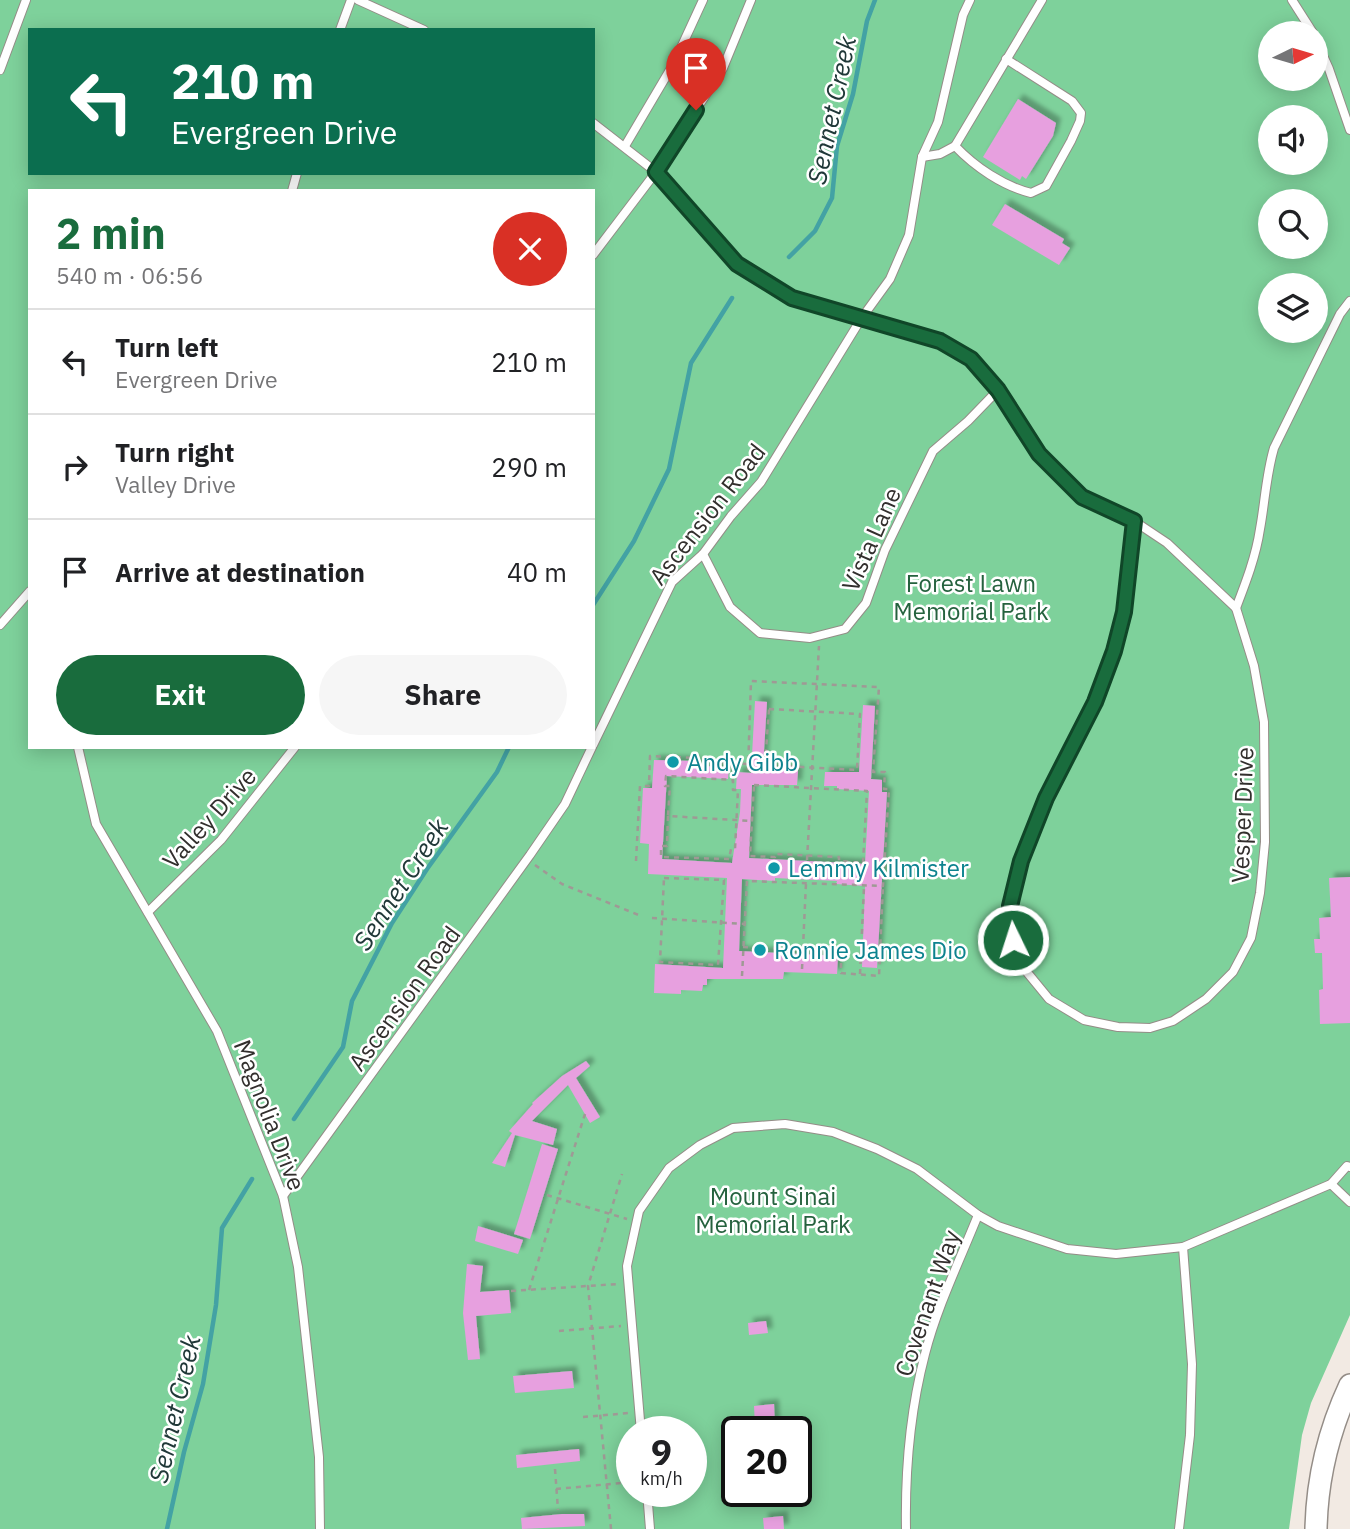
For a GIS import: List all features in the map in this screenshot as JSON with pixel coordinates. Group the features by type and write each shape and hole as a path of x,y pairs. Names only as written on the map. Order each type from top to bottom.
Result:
{"street":[{"path":"1316,1529 1317,1499 1334,1419 1350,1385"}],"lane":[{"path":"0,70 26,0"},
{"path":"341,28 351,0"},
{"path":"358,0 420,28"},
{"path":"625,146 674,62 703,0"},
{"path":"595,251 656,172 723,68 751,0"},
{"name":"Ascension Road","path":"595,742 672,582 703,554 761,482 861,319 890,279 909,235 922,157 938,122 970,0"},
{"path":"922,157 940,154 955,146 1042,0"},
{"path":"1292,0 1305,21"},
{"path":"955,146 970,162 1020,190 1031,193 1046,186 1071,141 1081,113 1072,101 1006,59"},
{"path":"1328,67 1350,130"},
{"path":"595,124 656,172 737,264 792,298 940,341 971,359 998,390 1039,454 1082,497 1134,521 1167,543 1236,608 1249,574 1260,531 1268,468 1274,448 1340,314 1350,301"},
{"name":"Vista Lane","path":"703,554 730,607 760,633 810,638 845,629 866,603 885,550 933,451 998,390"},
{"name":"Vesper Drive","path":"1134,521 1124,612 1114,651 1095,702 1046,798 1021,861 1010,906 1013,940 1026,971 1049,999 1084,1020 1118,1027 1150,1028 1173,1021 1206,999 1233,972 1251,938 1265,842 1264,722 1254,666 1236,608"},
{"path":"0,625 28,593"},
{"name":"Magnolia Drive","path":"78,749 96,824 217,1031 283,1196 298,1267 319,1457 320,1529"},
{"name":"Valley Drive","path":"148,912 221,840 293,749"},
{"name":"Ascension Road","path":"283,1196 565,804 592,749"},
{"path":"640,1416 627,1266 639,1211 670,1168 700,1146 733,1128 785,1124 833,1132 877,1149 917,1170 978,1215 998,1226 1067,1249 1116,1254 1183,1247 1331,1184 1347,1166 1350,1167"},
{"path":"1331,1184 1350,1202"},
{"name":"Covenant Way","path":"906,1529 912,1419 925,1353 978,1215"},
{"path":"1179,1529 1190,1435 1192,1364 1183,1247"},
{"path":"648,1507 650,1529"}],"path":[{"path":"807,858 820,636"},
{"path":"743,947 841,951 841,973 879,976 889,789 884,789 885,772 873,772 879,687 751,681 748,770"},
{"path":"769,709 860,715 857,770 812,768 765,765 769,709"},
{"path":"636,861 640,786 649,786 650,756 748,764"},
{"path":"666,776 733,780 733,790 738,790 735,849 730,849 729,859 661,857 662,846 667,846 668,816 670,786 665,786 666,776"},
{"path":"754,785 867,791 863,863 839,861 839,857 807,858 775,854 775,857 750,856 752,821 754,785"},
{"path":"668,816 752,821"},
{"path":"526,860 562,884 641,916"},
{"path":"664,878 724,880 718,965 660,962 663,919 664,878"},
{"path":"742,976 747,881 883,886"},
{"path":"802,969 806,883"},
{"path":"860,974 864,887"},
{"path":"652,918 744,924"},
{"path":"530,1290 585,1114"},
{"path":"611,1529 589,1286 622,1174"},
{"path":"547,1195 637,1222"},
{"path":"511,1291 628,1283"},
{"path":"559,1331 632,1325"},
{"path":"583,1417 640,1412"},
{"path":"555,1469 558,1510"},
{"path":"556,1489 616,1484"}],"green space":[{"name":"Forest Lawn Memorial Park","path":"0,0 1350,0 1350,1315 1311,1403 1302,1435 1289,1529 0,1529"}],"building":[{"path":"1018,99 1056,123 1053,136 1026,179 1022,176 1020,180 983,157"},
{"path":"1005,204 1064,239 1062,243 1070,248 1059,265 992,225"},
{"path":"755,701 767,702 763,767 798,771 797,785 752,785 749,858 865,864 869,791 824,786 825,772 859,772 863,705 875,706 871,779 882,780 882,792 887,792 877,968 862,967 865,886 836,884 837,881 742,879 739,951 838,956 837,974 784,972 783,979 707,979 707,985 703,985 702,991 681,990 681,994 654,993 655,964 723,968 727,878 648,874 649,844 640,843 643,788 652,788 654,760 696,761 696,766 729,767 728,779 667,776 662,859 732,863 740,812 741,789 736,789 737,772 751,773"},
{"path":"1350,877 1350,1023 1320,1024 1322,953 1315,953 1314,939 1320,939 1319,918 1331,917 1329,878"},
{"path":"586,1061 590,1066 576,1078 600,1117 590,1123 568,1085 532,1121 557,1129 553,1145 515,1135 505,1167 492,1163 512,1133 509,1131 532,1103 562,1076"},
{"path":"542,1144 558,1149 530,1239 514,1234"},
{"path":"478,1226 523,1240 518,1254 475,1241"},
{"path":"467,1264 483,1266 480,1292 509,1290 511,1313 476,1316 480,1359 468,1360 463,1313"},
{"path":"766,1321 768,1333 749,1335 748,1323"},
{"path":"572,1371 574,1388 515,1393 513,1376"},
{"path":"774,1404 775,1416 754,1416 754,1406"},
{"path":"579,1449 580,1461 517,1468 516,1455"},
{"path":"584,1514 585,1526 522,1529 521,1518"},
{"path":"783,1516 784,1529 764,1529 763,1518"}],"waterway":[{"name":"Sennet Creek","path":"789,257 815,231 832,198 837,146 853,94 867,21 875,0"},
{"name":"Sennet Creek","path":"595,602 634,541 669,469 691,363 732,298"},
{"name":"Sennet Creek","path":"294,1119 343,1047 352,1001 392,923 497,772 508,749"},
{"name":"Sennet Creek","path":"167,1529 203,1384 216,1305 222,1228 252,1179"}],"place":[{"name":"Andy Gibb","path":"673,762"},
{"name":"Lemmy Kilmister","path":"774,868"},
{"name":"Ronnie James Dio","path":"760,950"}],"route":[{"path":"696,110 656,172 737,264 792,298 940,341 971,359 998,390 1039,454 1082,497 1134,521 1124,612 1114,651 1095,702 1046,798 1021,861 1010,906 1013,940"}],"park label":[{"name":"Mount Sinai Memorial Park","path":"773,1210"}]}
